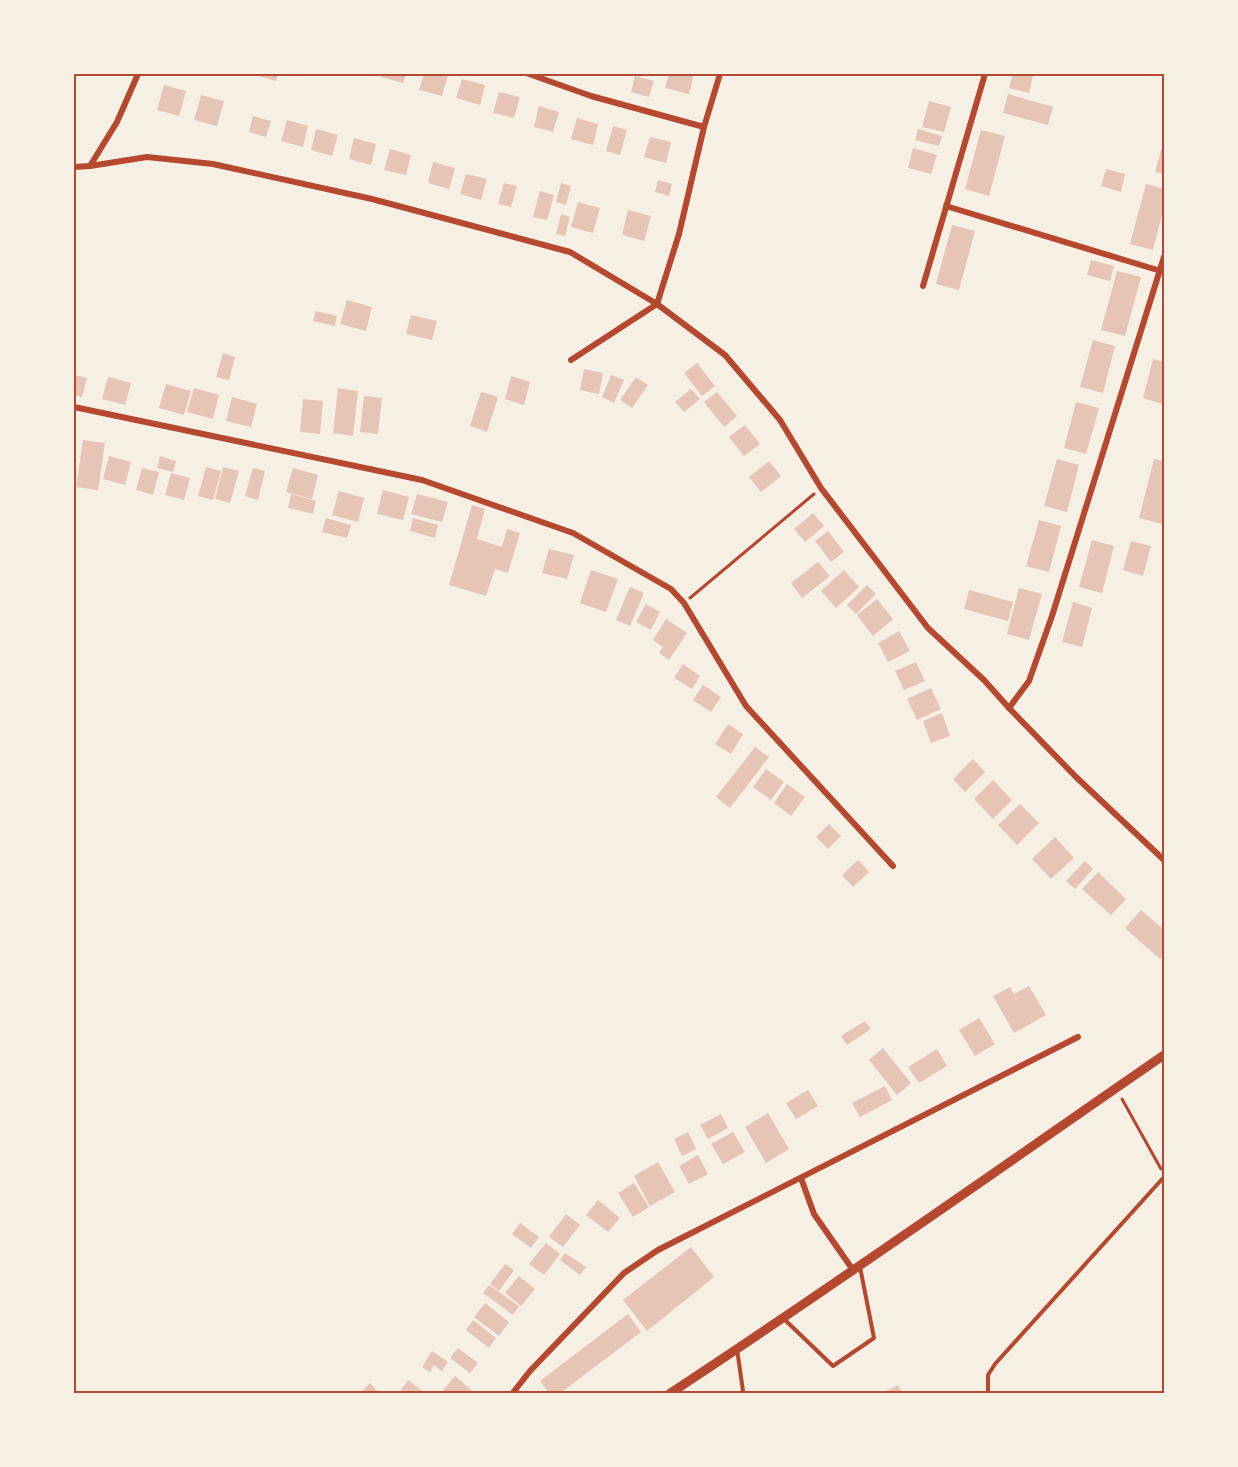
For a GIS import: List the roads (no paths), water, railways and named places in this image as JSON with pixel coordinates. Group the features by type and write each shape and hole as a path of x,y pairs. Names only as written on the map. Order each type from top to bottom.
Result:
{"street":[{"path":"90,166 117,122 138,74"},
{"path":"529,74 591,96 704,127"},
{"path":"571,360 657,304 679,234 704,127 720,74"},
{"path":"923,286 985,74"},
{"path":"74,167 147,157 213,164 372,199 570,252 657,304 725,355 780,420 821,488 928,628 984,680 1076,777 1164,860"},
{"path":"946,206 1162,272"},
{"path":"1009,708 1029,681 1052,616 1162,272 1164,257"},
{"path":"74,407 422,480 573,533 672,589 684,603 746,706 893,866"},
{"path":"512,1394 530,1371 624,1273 658,1250 1078,1037"},
{"path":"669,1394 1164,1055"},
{"path":"801,1178 814,1214 856,1267"}],"lane":[{"path":"988,1394 988,1376 995,1364 1164,1177"},
{"path":"783,1318 833,1366 842,1361 874,1338 856,1267"},
{"path":"737,1349 742,1393"}]}
